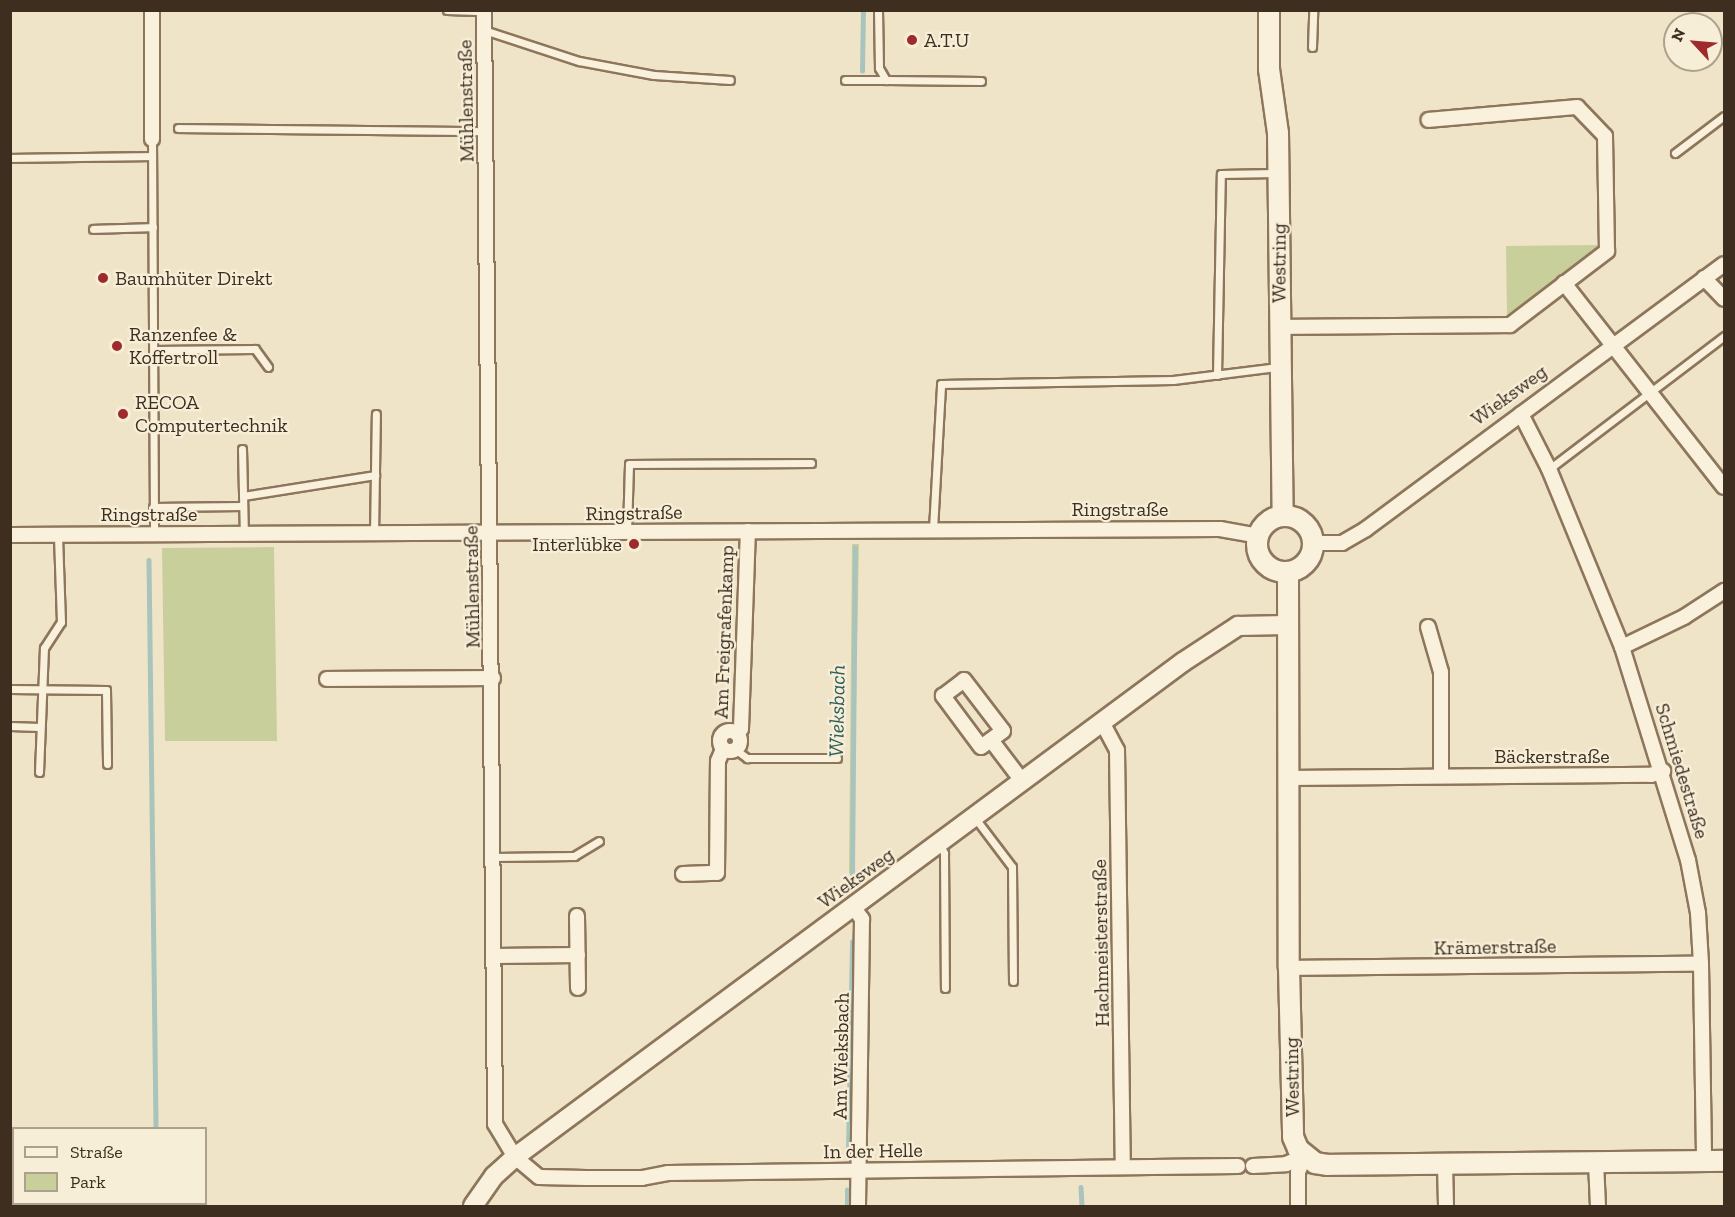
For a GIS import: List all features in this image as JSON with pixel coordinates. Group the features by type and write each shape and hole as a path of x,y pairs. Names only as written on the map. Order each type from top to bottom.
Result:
{"main road":[{"name":"Westring","path":"1269,10 1278,173 1282,516"},
{"path":"1282,516 1304,524 1313,543 1306,563 1288,573 1267,566 1257,547 1258,536 1263,526 1282,516"},
{"name":"Westring","path":"1288,573 1287,778 1293,1137 1305,1156"},
{"path":"1305,1156 1327,1165 1725,1161"}],"street":[{"path":"152,10 152,139"},
{"name":"Mühlenstraße","path":"484,11 493,678 495,1124 515,1156"},
{"path":"1279,327 1510,325 1607,251 1605,136 1576,107 1429,120"},
{"name":"Wieksweg","path":"1313,543 1342,543 1366,529 1725,264"},
{"path":"1704,278 1725,299"},
{"path":"1564,283 1725,487"},
{"name":"Schmiedestraße","path":"1521,414 1549,469 1622,647 1663,771 1688,861 1698,913 1701,964 1704,1162"},
{"name":"Ringstraße","path":"10,535 154,533 374,535 491,530 627,532 1220,529 1258,536"},
{"name":"Am Freigrafenkamp","path":"683,874 717,873 718,760 740,741 736,733 741,729 748,531"},
{"path":"1622,647 1684,617 1725,591"},
{"name":"Wieksweg","path":"472,1206 494,1176 515,1156 940,845 1228,630 1238,626 1287,625"},
{"path":"1428,627 1441,672 1441,776"},
{"path":"327,680 493,678"},
{"path":"964,680 1003,731 991,740 981,747 943,696 964,680"},
{"name":"Hachmeisterstraße","path":"1102,722 1117,750 1123,1167"},
{"path":"991,740 1023,782"},
{"name":"Bäckerstraße","path":"1287,778 1650,775 1663,771"},
{"name":"Am Wieksbach","path":"854,908 862,919 858,1206"},
{"path":"577,916 578,988"},
{"path":"495,956 578,955"},
{"name":"Krämerstraße","path":"1289,968 1701,964"},
{"name":"In der Helle","path":"515,1156 539,1176 1238,1166"},
{"path":"1254,1166 1286,1164 1305,1156"},
{"path":"1298,1206 1298,1172 1305,1156"},
{"path":"1596,1162 1598,1206"},
{"path":"1445,1164 1446,1206"}],"lane":[{"path":"447,10 484,11"},
{"path":"878,10 879,68 886,80"},
{"path":"1312,47 1313,10"},
{"path":"484,30 579,61 654,75 730,80"},
{"path":"845,81 981,81"},
{"path":"1675,153 1725,116"},
{"path":"178,128 485,131"},
{"path":"152,139 154,533"},
{"path":"10,158 152,156"},
{"path":"1217,375 1221,174 1278,173"},
{"path":"93,229 153,227"},
{"path":"1549,469 1725,336"},
{"path":"154,350 255,349 268,367"},
{"path":"933,529 941,384 1173,380 1280,367"},
{"path":"374,535 376,414"},
{"path":"242,449 244,534"},
{"path":"627,532 629,464 811,463"},
{"path":"243,495 375,475"},
{"path":"153,507 243,506"},
{"path":"39,772 40,689 44,648 62,622 58,534"},
{"path":"10,689 106,690 107,764"},
{"path":"10,726 39,727"},
{"path":"730,749 747,758 837,758"},
{"path":"975,818 1012,867 1013,981"},
{"path":"494,857 574,856 599,841"},
{"path":"940,845 944,853 945,988"}],"green space":[{"path":"1599,245 1596,251 1507,315 1506,246"},
{"path":"852,544 859,544 853,879 849,873"},
{"path":"274,547 277,741 165,741 162,548"}],"waterway":[{"name":"Wieksbach","path":"862,71 863,10"},
{"name":"Wieksbach","path":"852,874 855,548"},
{"path":"149,560 156,1127"},
{"name":"Wieksbach","path":"848,1153 852,942"},
{"path":"1081,1187 1082,1206"},
{"name":"Wieksbach","path":"847,1190 847,1206"}],"place":[{"name":"A.T.U","path":"912,40"},
{"name":"Baumhüter Direkt","path":"103,278"},
{"name":"Ranzenfee & Koffertroll","path":"117,346"},
{"name":"RECOA Computertechnik","path":"123,414"},
{"name":"Interlübke","path":"634,544"}]}
